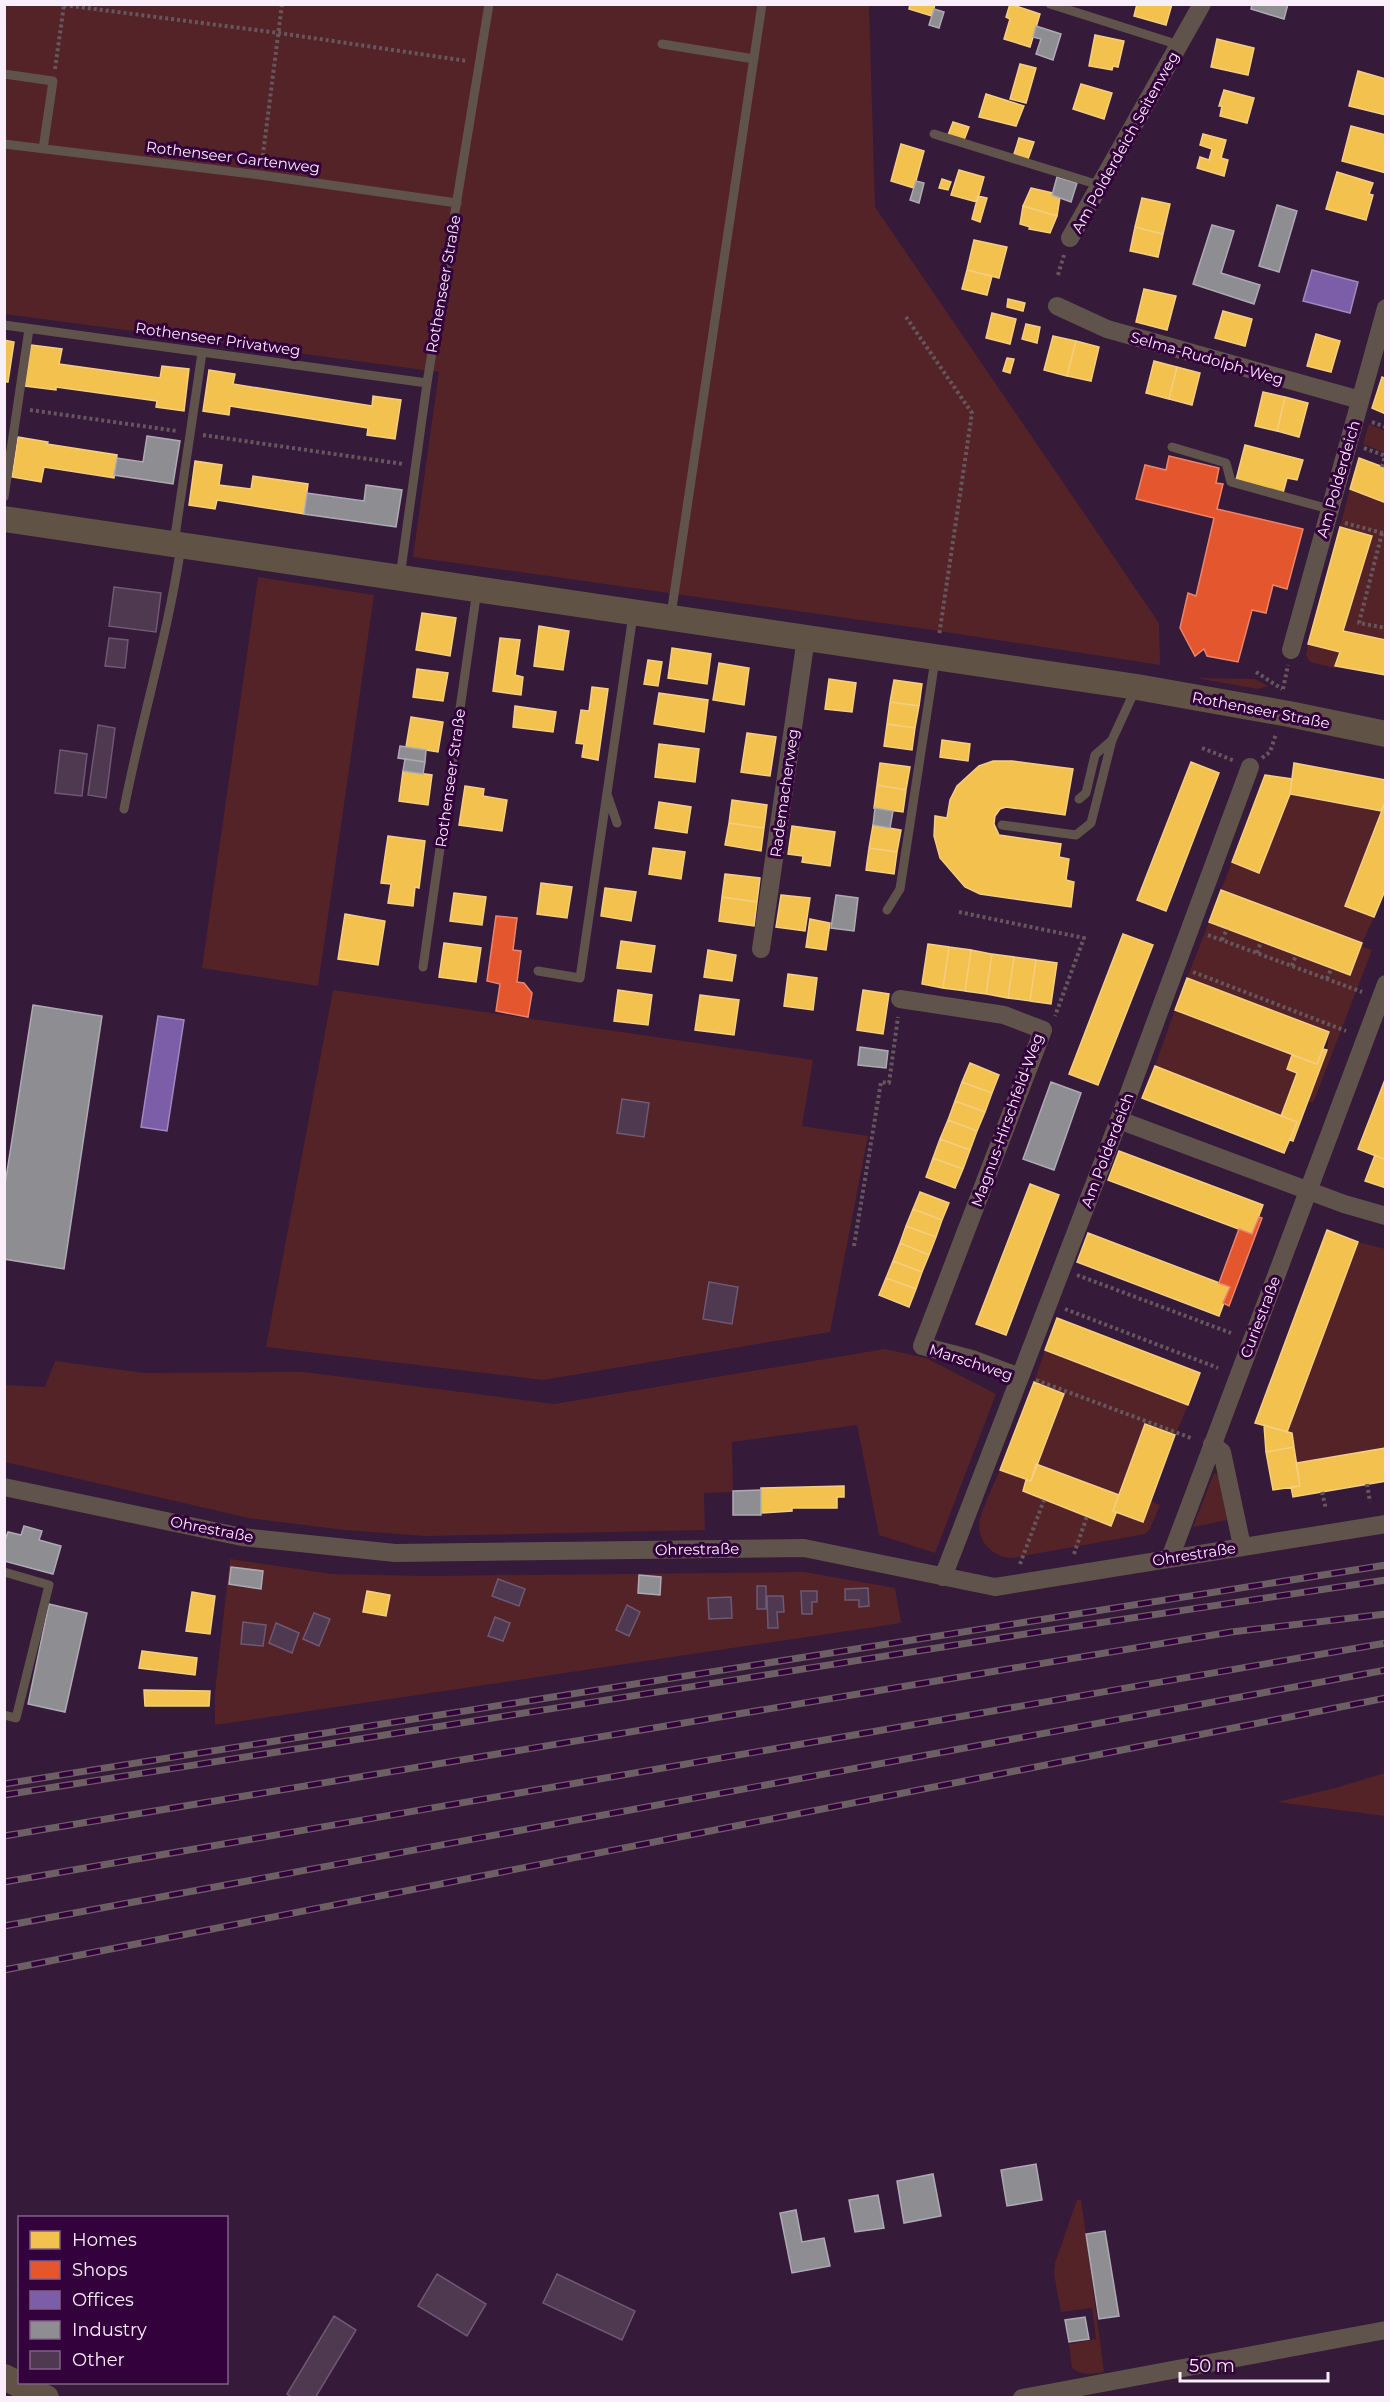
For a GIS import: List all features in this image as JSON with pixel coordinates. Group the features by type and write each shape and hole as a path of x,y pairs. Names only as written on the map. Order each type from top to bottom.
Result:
{"street":[{"name":"Am Polderdeich Seitenweg","path":"1068,242 1202,4"},
{"name":"Selma-Rudolph-Weg","path":"1057,306 1107,330 1360,400"},
{"name":"Am Polderdeich","path":"1291,650 1334,515 1360,400 1386,308"},
{"name":"Rothenseer Straße","path":"4,519 1137,687 1386,734"},
{"name":"Rademacherweg","path":"762,949 806,638"},
{"name":"Am Polderdeich","path":"943,1577 1119,1120 1250,767"},
{"name":"Curiestraße","path":"1170,1557 1386,984"},
{"name":"Magnus-Hirschfeld-Weg","path":"900,999 1004,1015 1043,1029 922,1346"},
{"path":"1119,1120 1308,1191 1386,1216"},
{"name":"Marschweg","path":"922,1346 972,1359 1020,1376"},
{"path":"1212,1444 1222,1452 1242,1546"},
{"name":"Ohrestraße","path":"4,1487 242,1537 395,1553 804,1548 995,1587 1017,1586 1170,1557 1386,1524"},
{"path":"1022,2397 1386,2330"},
{"path":"4,2377 18,2384"},
{"path":"19,2384 46,2397"}],"lane":[{"name":"Rothenseer Straße","path":"400,578 427,383 489,4"},
{"path":"670,618 762,4"},
{"name":"Am Polderdeich Seitenweg","path":"1050,4 1179,45"},
{"path":"662,44 754,59"},
{"path":"4,74 53,81 44,149"},
{"path":"934,134 1100,185"},
{"name":"Rothenseer Gartenweg","path":"4,144 260,175 457,203"},
{"name":"Rothenseer Privatweg","path":"4,326 427,383"},
{"path":"4,497 29,329"},
{"path":"124,809 139,734 158,669 178,543 190,433 202,352"},
{"path":"1172,447 1226,463 1231,482 1334,515"},
{"name":"Rothenseer Straße","path":"423,967 477,590"},
{"path":"538,971 580,978 634,612"},
{"path":"887,910 900,890 936,657"},
{"path":"1002,825 1076,835 1091,823 1112,740 1137,687"},
{"path":"1079,799 1086,793 1095,755 1112,740"},
{"path":"606,792 617,823"},
{"path":"4,1572 49,1585 16,1718 4,1715"}],"path":[{"path":"260,175 282,4"},
{"path":"53,81 65,5 279,33 464,61"},
{"path":"1058,275 1068,242"},
{"path":"906,317 972,413 936,657"},
{"path":"18,408 416,466"},
{"path":"1367,420 1386,427"},
{"path":"1360,446 1385,456 1382,467"},
{"path":"1334,515 1384,533 1359,623 1386,628"},
{"path":"1202,748 1250,767 1270,752 1277,729"},
{"path":"959,912 1084,938 1052,1022 1043,1029"},
{"path":"1189,928 1362,992"},
{"path":"1222,940 1227,929"},
{"path":"1257,953 1261,942"},
{"path":"1292,966 1296,955"},
{"path":"1176,965 1346,1031"},
{"path":"1328,979 1331,969"},
{"path":"1214,988 1216,981"},
{"path":"1258,1005 1261,998"},
{"path":"854,1245 881,1082 889,1083 900,999"},
{"path":"1300,1021 1303,1014"},
{"path":"1061,1270 1231,1333"},
{"path":"1049,1303 1218,1368"},
{"path":"1020,1376 1191,1438"},
{"path":"1366,1484 1370,1502"},
{"path":"1323,1492 1326,1509"},
{"path":"1020,1565 1044,1500"},
{"path":"1074,1554 1087,1516"}],"shaded area":[{"path":"5,5 869,5 875,207 1159,623 1160,665 939,631 413,557 439,372 5,314"},
{"path":"1369,424 1385,431 1385,453 1363,444"},
{"path":"1350,489 1385,503 1385,640 1343,631 1372,536 1340,527"},
{"path":"258,577 374,595 318,986 202,968"},
{"path":"1308,644 1340,652 1335,668 1310,662 1306,655"},
{"path":"1196,678 1255,679 1268,686 1258,689"},
{"path":"1290,794 1381,811 1345,905 1374,917 1362,943 1221,890 1232,862 1259,872"},
{"path":"1209,922 1349,975 1361,946 1372,950 1313,1103 1307,1100 1327,1050 1329,1032 1187,978"},
{"path":"333,990 813,1060 802,1126 868,1136 830,1332 543,1380 266,1347"},
{"path":"1175,1010 1292,1055 1287,1069 1297,1073 1281,1116 1155,1066"},
{"path":"1358,1242 1385,1249 1385,1448 1296,1463 1292,1433 1287,1432"},
{"path":"885,1349 926,1358 996,1394 935,1553 879,1535 857,1425 732,1442 733,1492 704,1493 705,1530 425,1536 344,1530 249,1518 5,1462 5,1385 45,1387 55,1361 145,1373 304,1372 554,1404"},
{"path":"1045,1350 1188,1405 1175,1436 1145,1424 1119,1495 1036,1464 1064,1394 1034,1382"},
{"path":"1000,1470 1026,1480 1023,1492 1111,1525 1116,1513 1142,1522 1151,1501 1160,1505 1150,1529 1145,1534 1012,1558 1005,1557 998,1555 987,1546 979,1527 984,1506"},
{"path":"1214,1473 1219,1476 1227,1520 1193,1527"},
{"path":"230,1559 332,1574 426,1576 804,1572 895,1588 901,1623 215,1725 215,1692"},
{"path":"1385,1773 1385,1816 1277,1802 1335,1788"},
{"path":"1081,2199 1104,2372 1091,2374 1072,2368 1069,2344 1096,2339 1092,2308 1061,2312 1054,2274 1055,2263 1077,2200"}],"building: Homes":[{"path":"910,4 935,4 932,16 909,9"},
{"path":"1010,4 1040,14 1030,47 1004,39 1010,19 1006,17"},
{"path":"1137,4 1172,4 1166,25 1134,16"},
{"path":"1095,35 1124,41 1118,67 1113,66 1112,70 1089,66"},
{"path":"1217,39 1254,48 1248,75 1211,67"},
{"path":"1020,64 1036,68 1026,103 1010,99"},
{"path":"1358,71 1386,79 1386,115 1349,106"},
{"path":"1081,84 1112,93 1104,119 1073,109"},
{"path":"1224,90 1254,98 1247,123 1220,116 1222,106 1219,106"},
{"path":"986,94 1024,106 1016,126 979,117"},
{"path":"953,122 969,127 964,140 948,135"},
{"path":"1351,126 1386,135 1386,173 1342,161"},
{"path":"1203,134 1226,140 1221,158 1228,160 1224,176 1197,168 1200,157 1209,160 1212,149 1200,145"},
{"path":"1019,138 1034,142 1028,159 1014,154"},
{"path":"901,144 924,151 914,188 891,181"},
{"path":"959,170 984,177 977,202 951,195"},
{"path":"1337,172 1373,183 1369,194 1373,195 1366,220 1326,209"},
{"path":"942,179 951,182 948,190 939,188"},
{"path":"1031,188 1060,197 1057,216 1023,206"},
{"path":"978,196 987,198 980,222 972,219"},
{"path":"1142,198 1170,204 1163,234 1135,227"},
{"path":"1023,206 1057,216 1050,233 1029,229 1030,227 1020,224"},
{"path":"1135,227 1163,234 1158,257 1130,251"},
{"path":"974,240 1007,247 999,278 967,270"},
{"path":"967,270 992,276 987,295 962,289"},
{"path":"1144,289 1176,296 1167,330 1136,322"},
{"path":"1008,299 1025,303 1023,311 1007,307"},
{"path":"1223,311 1252,319 1245,346 1215,338"},
{"path":"992,313 1016,319 1010,344 986,338"},
{"path":"1026,324 1040,327 1037,343 1022,339"},
{"path":"1316,334 1340,341 1331,372 1307,366"},
{"path":"1053,336 1076,341 1067,376 1044,370"},
{"path":"4,340 14,342 8,382 4,382"},
{"path":"1076,341 1099,347 1091,381 1067,376"},
{"path":"31,345 62,349 59,364 160,378 162,366 189,369 184,411 156,407 157,401 56,387 56,390 25,386"},
{"path":"1007,358 1014,359 1010,373 1003,371"},
{"path":"1154,361 1177,367 1169,399 1146,393"},
{"path":"1177,367 1200,373 1192,405 1169,399"},
{"path":"209,370 235,374 233,384 372,406 373,396 401,400 395,439 367,435 368,428 230,406 229,415 203,411"},
{"path":"1382,377 1386,379 1386,414 1372,408"},
{"path":"1263,392 1285,397 1277,431 1255,426"},
{"path":"1285,397 1308,403 1299,437 1277,431"},
{"path":"18,437 117,455 114,478 44,467 41,482 12,477"},
{"path":"1245,445 1303,460 1297,480 1287,478 1283,493 1236,480"},
{"path":"1359,458 1386,468 1386,503 1350,489"},
{"path":"195,461 222,465 219,485 251,489 253,476 308,484 304,514 217,500 215,509 189,505"},
{"path":"1340,527 1372,536 1343,631 1386,640 1386,675 1335,666 1340,652 1308,644"},
{"path":"422,613 456,618 450,656 416,650"},
{"path":"539,626 569,631 563,670 534,666"},
{"path":"500,638 520,640 515,675 523,677 521,695 493,691"},
{"path":"672,648 711,654 707,684 668,678"},
{"path":"648,660 662,662 658,686 644,684"},
{"path":"719,663 749,668 744,705 713,700"},
{"path":"417,669 448,673 443,701 413,697"},
{"path":"829,679 856,683 852,712 825,709"},
{"path":"894,680 922,684 919,706 890,702"},
{"path":"592,687 608,689 598,760 582,757 584,744 576,743 581,710 589,711"},
{"path":"659,693 708,700 704,732 654,724"},
{"path":"890,702 919,706 915,728 887,724"},
{"path":"515,706 556,712 553,732 513,727"},
{"path":"411,717 443,722 438,752 406,747"},
{"path":"887,724 915,728 912,750 884,746"},
{"path":"747,733 776,737 770,776 741,772"},
{"path":"942,740 970,744 968,761 940,757"},
{"path":"659,744 699,749 695,782 655,777"},
{"path":"993,761 1012,761 1073,769 1065,815 1006,807 1000,809 995,816 994,824 999,835 1061,844 1059,857 1069,859 1066,880 1074,882 1071,907 980,894 965,887 940,858 934,836 935,816 947,818 950,800 957,786 979,766"},
{"path":"1191,762 1219,773 1166,911 1137,900"},
{"path":"880,763 910,767 906,790 877,785"},
{"path":"1294,763 1386,780 1386,800 1381,811 1290,794"},
{"path":"403,771 432,775 428,805 399,801"},
{"path":"1265,775 1292,779 1290,794 1259,873 1232,862"},
{"path":"877,785 906,790 903,812 874,808"},
{"path":"465,786 484,789 483,796 507,800 502,831 459,825"},
{"path":"732,800 767,805 764,828 729,823"},
{"path":"1386,800 1386,888 1374,917 1345,906"},
{"path":"659,802 691,807 687,833 655,828"},
{"path":"729,823 764,828 761,851 725,845"},
{"path":"873,825 901,830 897,852 869,848"},
{"path":"792,826 835,832 830,866 802,862 803,856 788,854"},
{"path":"388,836 425,841 419,888 415,887 413,906 388,903 391,884 381,883"},
{"path":"653,848 685,852 681,879 649,874"},
{"path":"869,848 897,852 894,874 866,870"},
{"path":"725,874 760,878 757,902 722,897"},
{"path":"541,883 572,887 567,918 537,914"},
{"path":"605,888 636,892 631,921 601,916"},
{"path":"1221,890 1362,943 1350,975 1209,922"},
{"path":"454,893 486,897 482,925 450,921"},
{"path":"781,895 810,898 805,931 776,927"},
{"path":"722,897 757,902 754,926 719,921"},
{"path":"345,914 385,921 378,965 338,959"},
{"path":"810,919 830,923 826,950 806,947"},
{"path":"1123,934 1153,945 1098,1085 1069,1074"},
{"path":"621,941 655,946 651,972 617,968"},
{"path":"444,943 481,948 476,982 439,977"},
{"path":"928,944 949,947 943,988 922,984"},
{"path":"949,947 971,950 965,991 943,988"},
{"path":"708,950 736,955 732,981 704,977"},
{"path":"971,950 992,954 986,994 965,991"},
{"path":"992,954 1014,957 1008,998 986,994"},
{"path":"1014,957 1036,960 1030,1001 1008,998"},
{"path":"1036,960 1057,963 1051,1004 1030,1001"},
{"path":"788,974 817,978 813,1010 784,1006"},
{"path":"1187,978 1329,1032 1317,1064 1175,1010"},
{"path":"618,990 652,995 648,1025 614,1021"},
{"path":"863,990 889,994 883,1034 857,1030"},
{"path":"700,995 739,1000 734,1035 695,1030"},
{"path":"1323,1049 1327,1050 1293,1141 1290,1140 1297,1122 1281,1116 1297,1073 1287,1069 1292,1055 1317,1064"},
{"path":"970,1063 999,1075 992,1093 962,1082"},
{"path":"1155,1066 1297,1122 1284,1153 1142,1098"},
{"path":"1386,1077 1386,1160 1358,1149"},
{"path":"962,1082 992,1093 985,1112 955,1101"},
{"path":"955,1101 985,1112 977,1131 948,1120"},
{"path":"948,1120 977,1131 970,1150 940,1139"},
{"path":"940,1139 970,1150 963,1169 933,1158"},
{"path":"1119,1151 1263,1205 1252,1234 1108,1180"},
{"path":"1375,1155 1386,1160 1386,1188 1365,1181"},
{"path":"933,1158 963,1169 955,1188 926,1177"},
{"path":"1030,1184 1059,1195 1006,1335 976,1324"},
{"path":"920,1192 949,1203 942,1220 913,1209"},
{"path":"913,1209 942,1220 936,1237 906,1226"},
{"path":"906,1226 936,1237 929,1255 900,1243"},
{"path":"1327,1230 1358,1242 1287,1432 1255,1423"},
{"path":"1088,1233 1230,1287 1219,1316 1077,1262"},
{"path":"900,1243 929,1255 922,1272 893,1261"},
{"path":"893,1261 922,1272 916,1289 886,1278"},
{"path":"886,1278 916,1289 909,1307 879,1295"},
{"path":"1057,1318 1200,1373 1188,1405 1045,1350"},
{"path":"1034,1382 1064,1394 1031,1481 1000,1470"},
{"path":"1145,1424 1175,1435 1143,1522 1113,1511"},
{"path":"1264,1425 1292,1433 1294,1447 1266,1452"},
{"path":"1294,1447 1300,1486 1273,1490 1266,1452"},
{"path":"1386,1448 1386,1481 1293,1497 1291,1487 1300,1486 1296,1463"},
{"path":"1036,1464 1119,1495 1113,1511 1116,1513 1111,1526 1023,1491 1026,1480 1031,1481"},
{"path":"844,1486 844,1497 837,1497 837,1508 792,1508 792,1511 761,1513 761,1488"},
{"path":"367,1591 390,1595 386,1616 363,1612"},
{"path":"192,1592 215,1596 210,1634 186,1631"},
{"path":"142,1651 197,1658 195,1675 139,1668"},
{"path":"144,1690 210,1691 209,1706 145,1706"}],"building: Shops":[{"path":"1169,456 1219,468 1216,483 1223,484 1217,509 1303,529 1287,589 1273,585 1266,613 1252,610 1238,662 1207,656 1204,649 1195,656 1180,628 1188,593 1196,596 1214,518 1136,499 1145,465 1166,470"},
{"path":"496,916 517,918 513,950 521,951 517,982 524,983 532,993 528,1017 496,1011 500,984 487,981"},
{"path":"1259,1217 1262,1218 1229,1306 1223,1303 1230,1287 1219,1283 1239,1229 1252,1234"}],"building: Offices":[{"path":"1312,270 1358,282 1350,313 1303,301"},
{"path":"158,1016 184,1020 167,1131 141,1127"}],"building: Industry":[{"path":"1252,4 1288,4 1284,19 1251,9"},
{"path":"934,9 944,12 939,28 929,25"},
{"path":"1036,26 1061,34 1053,60 1036,54 1041,39 1033,37"},
{"path":"1057,177 1077,183 1071,202 1052,195"},
{"path":"916,181 924,183 919,203 910,200"},
{"path":"1277,205 1297,211 1279,272 1259,266"},
{"path":"1212,225 1234,231 1221,273 1260,285 1254,304 1193,284"},
{"path":"147,436 180,441 173,484 114,475 117,458 143,462"},
{"path":"366,485 402,490 396,527 304,514 307,493 364,501"},
{"path":"400,746 426,750 425,762 398,758"},
{"path":"405,759 425,762 423,774 403,771"},
{"path":"875,808 893,811 890,828 873,825"},
{"path":"836,895 858,898 854,931 831,928"},
{"path":"33,1005 102,1016 64,1269 4,1259 4,1191"},
{"path":"860,1047 888,1051 886,1068 858,1065"},
{"path":"1051,1082 1081,1093 1054,1170 1023,1159"},
{"path":"761,1490 761,1515 733,1515 733,1491"},
{"path":"24,1526 42,1531 39,1540 61,1546 53,1574 4,1561 4,1543 8,1532 21,1535"},
{"path":"231,1567 263,1571 261,1589 229,1584"},
{"path":"639,1575 661,1577 660,1595 638,1593"},
{"path":"49,1604 87,1613 65,1712 28,1704"},
{"path":"1036,2164 1042,2200 1007,2206 1001,2170"},
{"path":"933,2174 941,2216 904,2223 897,2181"},
{"path":"878,2195 884,2228 855,2232 849,2200"},
{"path":"796,2210 802,2242 824,2238 830,2266 792,2273 780,2213"},
{"path":"1105,2231 1119,2316 1099,2319 1086,2234"},
{"path":"1085,2317 1089,2339 1069,2342 1065,2320"}],"building: Other":[{"path":"114,587 161,593 156,632 109,626"},
{"path":"109,638 128,640 125,668 105,666"},
{"path":"98,725 115,728 106,798 88,795"},
{"path":"60,750 87,754 82,796 55,793"},
{"path":"622,1099 649,1103 644,1137 617,1133"},
{"path":"709,1282 738,1287 732,1324 703,1319"},
{"path":"498,1579 525,1589 519,1606 492,1596"},
{"path":"757,1586 766,1586 766,1609 757,1609"},
{"path":"868,1588 869,1606 859,1607 859,1600 845,1600 845,1589"},
{"path":"801,1591 817,1591 817,1602 812,1602 812,1614 802,1614"},
{"path":"767,1596 783,1596 784,1612 777,1612 778,1628 768,1628"},
{"path":"731,1597 732,1618 709,1619 708,1598"},
{"path":"627,1605 640,1612 629,1636 616,1630"},
{"path":"314,1613 330,1619 319,1646 303,1639"},
{"path":"495,1617 510,1623 503,1641 488,1636"},
{"path":"243,1622 266,1625 263,1646 241,1644"},
{"path":"276,1623 299,1633 292,1653 269,1643"},
{"path":"437,2274 486,2304 467,2336 418,2306"},
{"path":"557,2274 635,2311 622,2340 543,2303"},
{"path":"334,2316 356,2330 315,2398 293,2398 287,2394"}],"railway":[{"path":"4,1784 1386,1565"},
{"path":"4,1795 1038,1632 1386,1580"},
{"path":"4,1836 1231,1632 1386,1614"},
{"path":"4,1882 1386,1643"},
{"path":"4,1926 1386,1670"},
{"path":"4,1970 1386,1698"}]}
